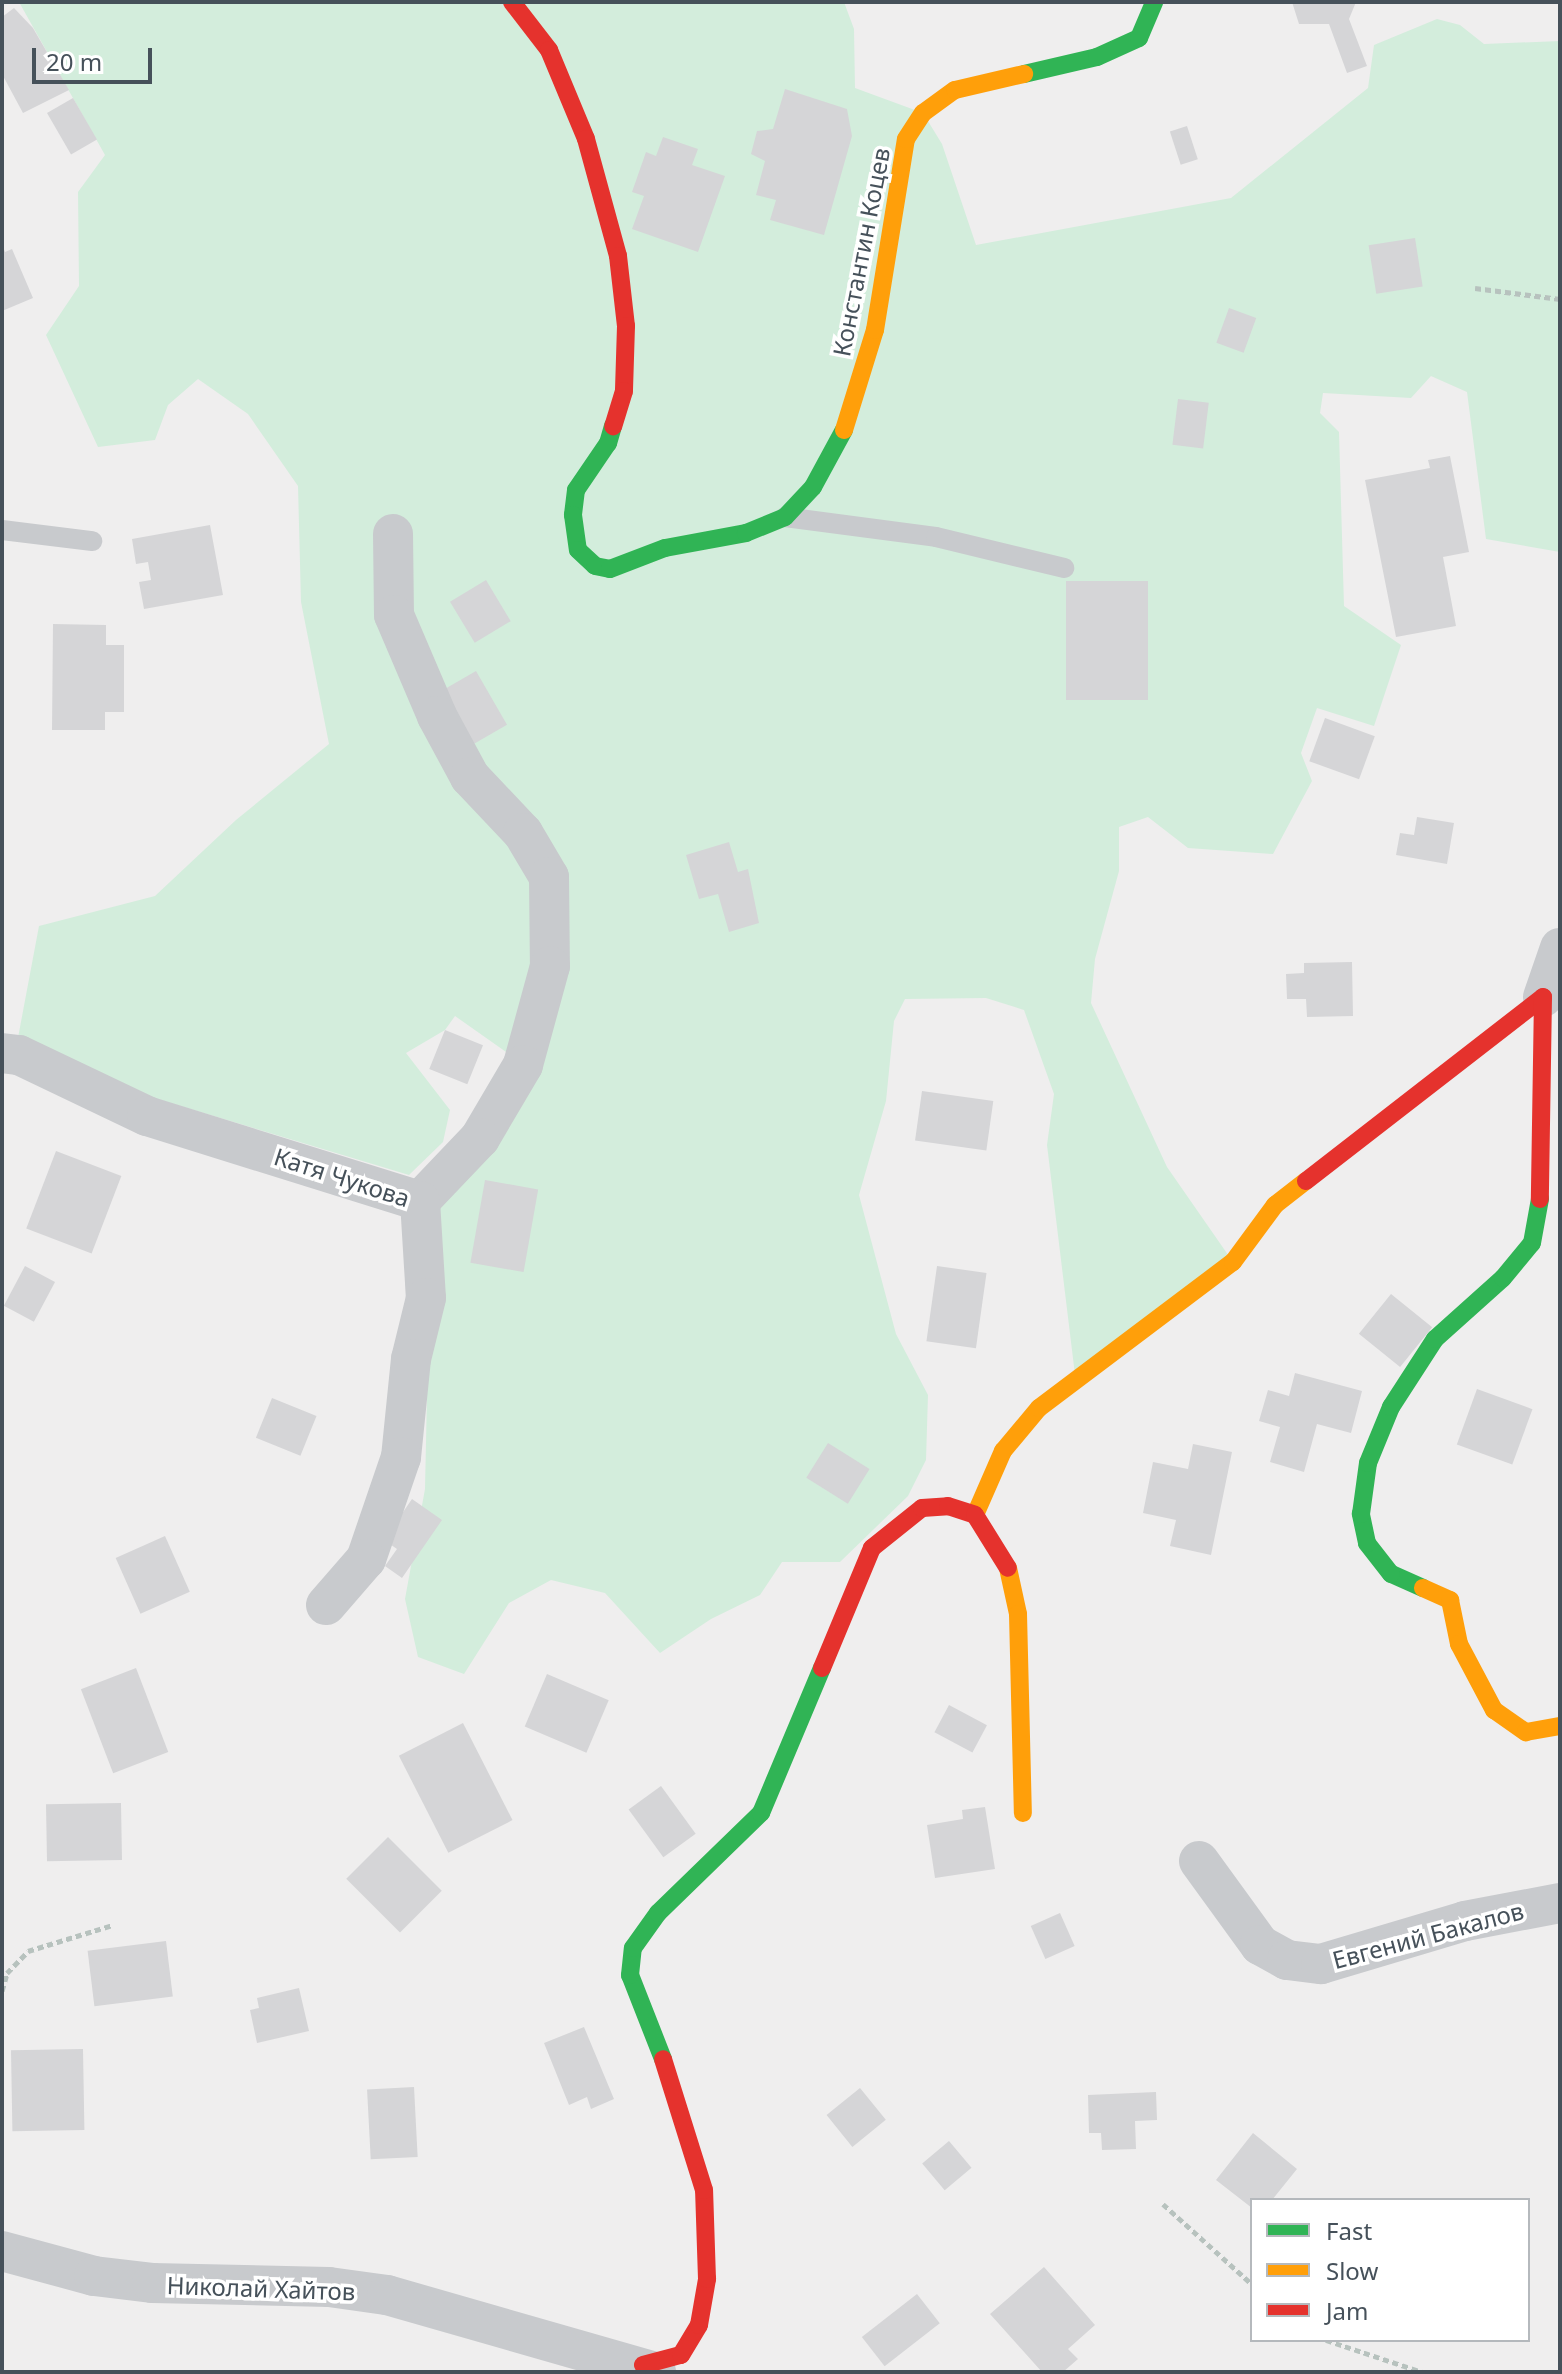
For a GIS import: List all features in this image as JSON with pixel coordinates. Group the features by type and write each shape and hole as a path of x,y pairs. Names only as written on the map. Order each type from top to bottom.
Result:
{"street":[{"name":"Константин Коцев","path":"512,2 549,50 586,139 624,290 624,391 608,443 576,490 573,528 578,550 595,566 625,566 665,548 746,533 785,517 813,487 843,434 875,330 897,175 906,139 923,113 955,90 1097,57 1139,38 1154,2"},
{"path":"393,534 394,615 437,716 470,777 523,833 549,877 550,966 523,1065 480,1138 420,1201"},
{"path":"1560,948 1543,997 1544,1179 1532,1243 1503,1278 1435,1339 1391,1407 1368,1463 1361,1514 1367,1543 1391,1574 1450,1600 1459,1644 1494,1710 1526,1732 1560,1726"},
{"path":"975,1515 1003,1451 1039,1408 1168,1315 1233,1262 1275,1205 1543,997"},
{"name":"Катя Чукова","path":"2,1053 19,1055 147,1116 420,1201 426,1298 411,1359 401,1457 366,1559 326,1605"},
{"path":"650,2368 681,2355 699,2325 707,2279 704,2190 675,2090 630,1975 633,1948 658,1913 761,1813 872,1548 922,1508 948,1506 975,1515 1007,1564 1018,1614 1023,1813"},
{"name":"Евгений Бакалов","path":"1199,1861 1260,1945 1298,1961 1321,1964 1465,1921 1560,1903"},
{"name":"Николай Хайтов","path":"2,2251 94,2276 152,2283 329,2287 387,2295 589,2356 650,2368"}],"lane":[{"path":"785,517 936,537 1064,568"},
{"path":"2,530 92,541"}],"path":[{"path":"1475,288 1560,299"},
{"path":"2,1991 7,1973 28,1951 113,1925"},
{"path":"1163,2204 1250,2282"},
{"path":"1332,2342 1422,2372"}],"green space":[{"path":"19,2 844,2 854,29 855,88 923,113 942,144 976,245 1231,198 1368,88 1374,45 1437,19 1460,25 1484,44 1560,41 1560,552 1486,539 1467,392 1431,376 1411,398 1323,393 1320,413 1339,432 1344,606 1401,645 1374,726 1317,708 1301,753 1312,781 1273,854 1188,848 1148,817 1119,827 1119,871 1095,959 1091,1003 1167,1167 1233,1262 1076,1383 1047,1145 1054,1094 1024,1010 986,998 905,999 894,1021 886,1101 859,1195 896,1334 928,1395 926,1460 908,1496 840,1562 782,1562 760,1595 711,1619 660,1653 605,1593 551,1580 509,1603 464,1674 418,1657 405,1599 425,1489 431,1208 523,1064 455,1016 445,1030 406,1053 450,1110 443,1142 409,1175 131,1091 17,1043 39,926 155,896 236,820 329,744 301,602 298,486 248,414 198,379 168,405 155,440 98,447 46,335 79,286 78,192 105,155"}],"building":[{"path":"1292,2 1356,2 1349,19 1367,66 1347,73 1329,24 1299,24"},
{"path":"14,8 33,28 69,90 23,113 2,74 2,17"},
{"path":"785,89 847,109 852,136 824,235 770,220 776,200 756,195 765,161 751,154 757,131 773,129"},
{"path":"73,98 97,140 71,155 47,113"},
{"path":"1187,126 1198,159 1181,165 1170,132"},
{"path":"663,137 698,149 692,165 725,176 698,252 632,229 644,196 632,192 646,152 656,156"},
{"path":"1415,238 1423,286 1376,294 1369,245"},
{"path":"2,244 5,252 12,249 33,298 2,311"},
{"path":"1229,308 1256,318 1244,353 1216,343"},
{"path":"1178,399 1209,403 1203,448 1172,445"},
{"path":"1450,456 1469,552 1443,557 1456,626 1396,637 1365,480 1430,468 1428,460"},
{"path":"210,525 223,595 144,609 139,582 151,580 148,562 136,564 132,539"},
{"path":"486,580 511,621 475,643 450,602"},
{"path":"1066,581 1148,581 1148,700 1066,700"},
{"path":"53,624 106,625 106,645 124,645 124,712 105,712 105,730 52,730"},
{"path":"476,671 507,725 465,749 434,695"},
{"path":"1325,718 1375,736 1359,779 1309,761"},
{"path":"1417,817 1454,823 1447,864 1396,855 1400,833 1414,835"},
{"path":"729,842 738,872 748,869 759,923 729,932 718,894 699,899 686,855"},
{"path":"1352,962 1353,1016 1307,1017 1306,999 1287,999 1286,974 1304,973 1304,963"},
{"path":"445,1030 483,1045 467,1084 429,1069"},
{"path":"922,1091 993,1101 986,1151 915,1141"},
{"path":"56,1151 121,1176 92,1254 26,1228"},
{"path":"485,1180 538,1189 524,1272 470,1263"},
{"path":"25,1266 55,1282 34,1322 4,1306"},
{"path":"937,1266 987,1273 976,1348 926,1341"},
{"path":"1391,1294 1432,1327 1400,1367 1359,1334"},
{"path":"1295,1373 1362,1391 1351,1433 1317,1424 1304,1472 1270,1462 1280,1427 1259,1421 1268,1390 1289,1396"},
{"path":"1477,1389 1532,1409 1512,1465 1457,1444"},
{"path":"272,1398 317,1416 300,1456 256,1438"},
{"path":"828,1443 870,1469 848,1504 806,1478"},
{"path":"1193,1444 1232,1452 1211,1555 1170,1546 1176,1520 1143,1513 1153,1462 1188,1469"},
{"path":"412,1499 442,1520 402,1578 385,1566 397,1549 384,1540"},
{"path":"165,1536 190,1592 140,1614 116,1558"},
{"path":"136,1668 168,1752 113,1773 81,1689"},
{"path":"547,1674 609,1700 586,1753 525,1726"},
{"path":"949,1705 987,1725 972,1753 934,1732"},
{"path":"463,1723 512,1820 448,1853 399,1756"},
{"path":"661,1786 696,1834 663,1857 629,1810"},
{"path":"121,1803 122,1860 47,1861 46,1804"},
{"path":"985,1807 995,1869 935,1878 927,1825 963,1819 962,1810"},
{"path":"388,1837 442,1891 400,1932 346,1879"},
{"path":"1060,1913 1075,1946 1045,1959 1031,1926"},
{"path":"166,1941 173,1997 94,2006 88,1951"},
{"path":"299,1988 309,2031 257,2043 250,2010 259,2008 257,1998"},
{"path":"584,2027 614,2099 591,2109 587,2097 569,2105 544,2043"},
{"path":"83,2049 84,2130 12,2131 11,2050"},
{"path":"414,2087 418,2157 371,2159 367,2089"},
{"path":"860,2088 886,2120 852,2147 827,2115"},
{"path":"1156,2092 1157,2120 1135,2121 1136,2149 1102,2150 1101,2133 1089,2133 1088,2095"},
{"path":"1253,2133 1297,2169 1274,2198 1250,2198 1250,2206 1216,2180"},
{"path":"949,2141 971,2168 945,2190 922,2163"},
{"path":"1044,2267 1095,2325 1068,2349 1078,2359 1063,2372 1042,2372 990,2314"},
{"path":"917,2294 940,2323 885,2366 862,2337"}],"traffic: fast":[{"path":"1024,74 1097,57 1139,38 1154,2"},
{"path":"613,426 608,443 576,490 573,515 578,550 595,566 610,569 665,548 746,533 785,517 813,487 844,430"},
{"path":"1423,1588 1391,1574 1367,1543 1361,1514 1368,1463 1391,1407 1435,1339 1503,1278 1532,1243 1540,1199"},
{"path":"663,2059 630,1975 633,1948 658,1913 761,1813 822,1668"}],"traffic: slow":[{"path":"844,430 875,330 906,139 923,113 955,90 1024,74"},
{"path":"975,1515 1003,1451 1039,1408 1233,1262 1275,1205 1306,1181"},
{"path":"1008,1568 1018,1614 1023,1813"},
{"path":"1423,1588 1450,1600 1459,1644 1494,1710 1526,1732 1560,1726"}],"traffic: jam":[{"path":"512,2 549,50 586,139 618,256 626,326 624,391 613,426"},
{"path":"1306,1181 1543,997 1540,1199"},
{"path":"822,1668 872,1548 922,1508 948,1506 975,1515 1008,1568"},
{"path":"643,2365 681,2355 699,2325 707,2279 704,2190 663,2059"}]}
